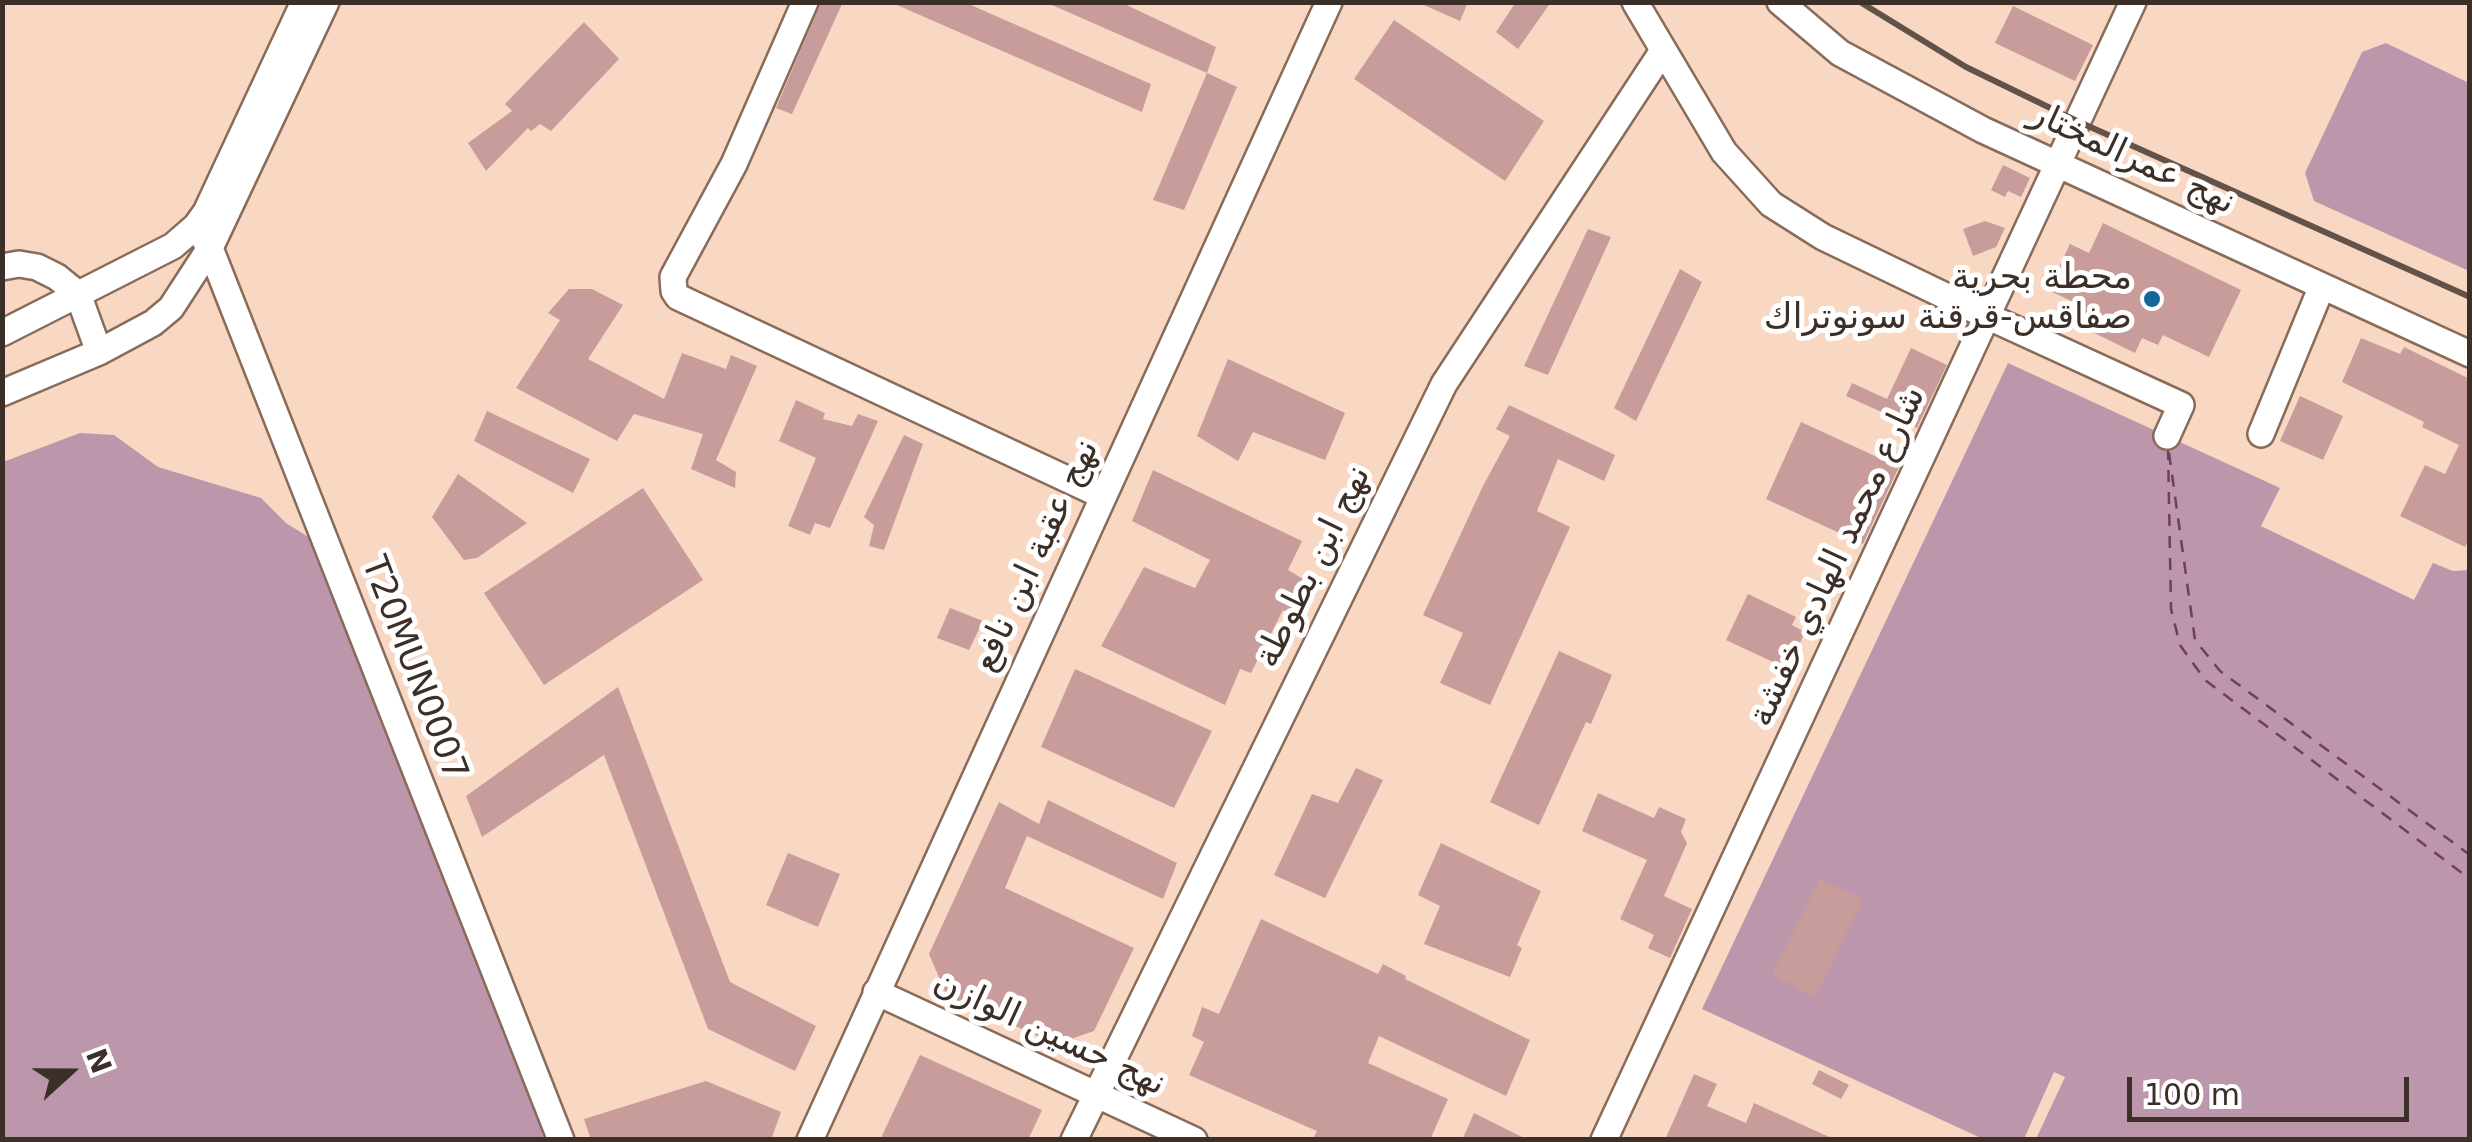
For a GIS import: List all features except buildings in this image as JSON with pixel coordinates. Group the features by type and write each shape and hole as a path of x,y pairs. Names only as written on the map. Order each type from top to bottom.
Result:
{"street":[{"path":"2,393 98,352 153,323 170,308 210,248 219,206 304,2"},
{"path":"2,333 173,246 219,206 326,2"},
{"path":"806,2 734,164 673,277 674,291 678,297 1103,496"},
{"name":"نهج عقبة ابن نافع","path":"810,1140 1329,2"},
{"path":"1636,2 1724,152 1771,204 1824,237 1989,318 2181,405 2167,436"},
{"name":"نهج عمرالمختار","path":"1780,2 1840,53 1983,130 2470,354"},
{"name":"شارع محمد الهادي خفشة","path":"1604,1140 1989,318 2132,2"},
{"name":"نهج ابن بطوطة","path":"1074,1140 1444,384 1662,52"},
{"name":"T20MUN0007","path":"196,226 210,248 561,1140"},
{"path":"2,267 37,267 57,276 78,294 98,352"},
{"path":"2261,434 2322,286"},
{"name":"نهج حسين الوازن","path":"876,992 1194,1140"}],"shaded area":[{"path":"2386,43 2469,83 2469,271 2314,201 2305,173 2362,52"},
{"path":"2008,363 2280,488 2261,526 2414,600 2433,563 2453,571 2469,570 2469,1139 1983,1139 1702,1009"},
{"path":"80,433 114,435 158,467 261,498 286,523 310,538 546,1139 3,1139 3,462"}],"pier":[{"path":"2054,1072 2065,1077 2036,1139 2024,1139"}],"ferry route":[{"path":"2168,448 2171,609 2180,645 2205,680 2470,879"},
{"path":"2169,453 2195,640 2220,671 2470,855"}],"railway":[{"path":"1860,2 1966,67 2077,121 2470,297"}],"place":[{"name":"محطة بحرية صفاقس-قرقنة سونوتراك","path":"2152,299"}]}
